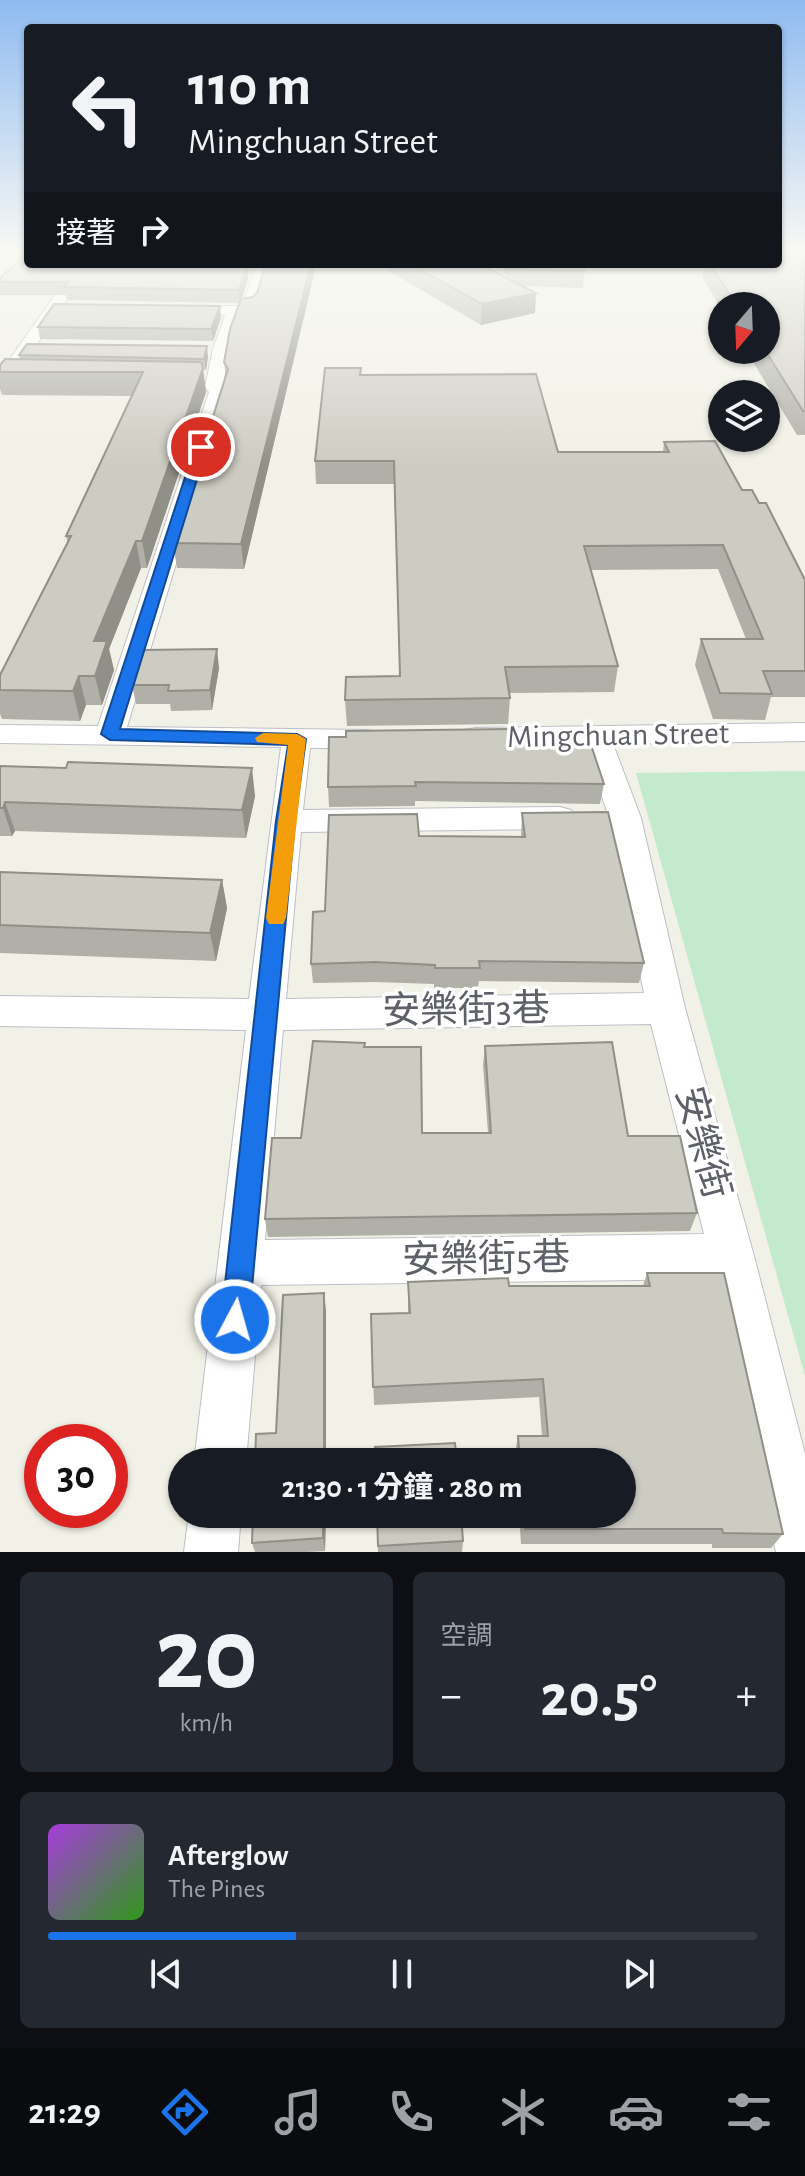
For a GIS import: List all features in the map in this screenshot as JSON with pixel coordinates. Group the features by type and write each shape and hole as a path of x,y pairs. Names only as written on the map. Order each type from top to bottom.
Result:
{"street":[{"path":"16,374 51,322"},
{"path":"110,734 219,390 208,378 214,349 229,322"},
{"name":"Mingchuan Street","path":"454,738 805,732"},
{"path":"0,734 392,738"},
{"name":"安樂街","path":"596,736 625,818 666,1008 732,1256 803,1552"},
{"path":"221,1448 297,739"},
{"path":"286,821 625,818"},
{"name":"安樂街3巷","path":"0,1011 266,1015 666,1008"},
{"name":"安樂街5巷","path":"241,1263 732,1256"},
{"path":"211,1552 214,1528"}],"green space":[{"path":"805,771 805,1376 636,773"}],"building":[{"path":"41,322 214,322 211,329 38,327"},
{"path":"232,322 296,322 241,544 173,543 228,369 224,362"},
{"path":"780,322 805,322 803,411 774,364 780,364"},
{"path":"27,344 207,346 204,359 19,355"},
{"path":"5,359 201,362 203,368 142,541 136,541 94,641 107,641 95,676 79,676 73,691 0,690 0,675 71,536 66,536 143,372 0,372 0,365"},
{"path":"325,368 361,368 360,375 536,374 558,452 669,452 664,442 708,441 708,452 721,452 742,490 752,490 759,503 766,503 805,580 805,671 763,671 772,694 720,693 701,639 763,639 723,545 584,546 618,666 505,667 510,698 345,700 346,677 400,676 394,461 315,461"},
{"path":"217,649 210,690 168,691 169,685 132,685 143,650"},
{"path":"514,729 516,739 590,742 604,784 415,782 416,786 328,787 329,737 346,737 346,731"},
{"path":"68,762 252,768 242,810 5,802 0,808 0,766 66,768"},
{"path":"608,812 644,963 479,961 480,968 435,968 435,965 375,962 311,964 313,912 325,911 329,815 417,814 419,836 525,837 522,813"},
{"path":"0,872 222,880 210,933 0,925"},
{"path":"313,1041 365,1043 364,1047 421,1047 422,1133 491,1133 485,1046 612,1042 628,1136 680,1136 697,1213 265,1219 272,1138 301,1138"},
{"path":"647,1273 724,1273 783,1534 723,1533 722,1529 525,1529 636,1528 636,1448 519,1448 518,1436 548,1436 543,1379 373,1387 371,1314 410,1313 408,1282 508,1278 509,1286 650,1286"},
{"path":"324,1293 324,1448 256,1448 256,1434 276,1433 283,1295"},
{"path":"455,1443 456,1448 375,1448"},
{"path":"253,1528 323,1528 323,1538 252,1543"},
{"path":"377,1528 462,1528 463,1541 378,1546"}],"slow traffic":[{"path":"263,738 297,739 276,918"}],"route":[{"path":"201,447 110,734 297,739 235,1320"}]}
